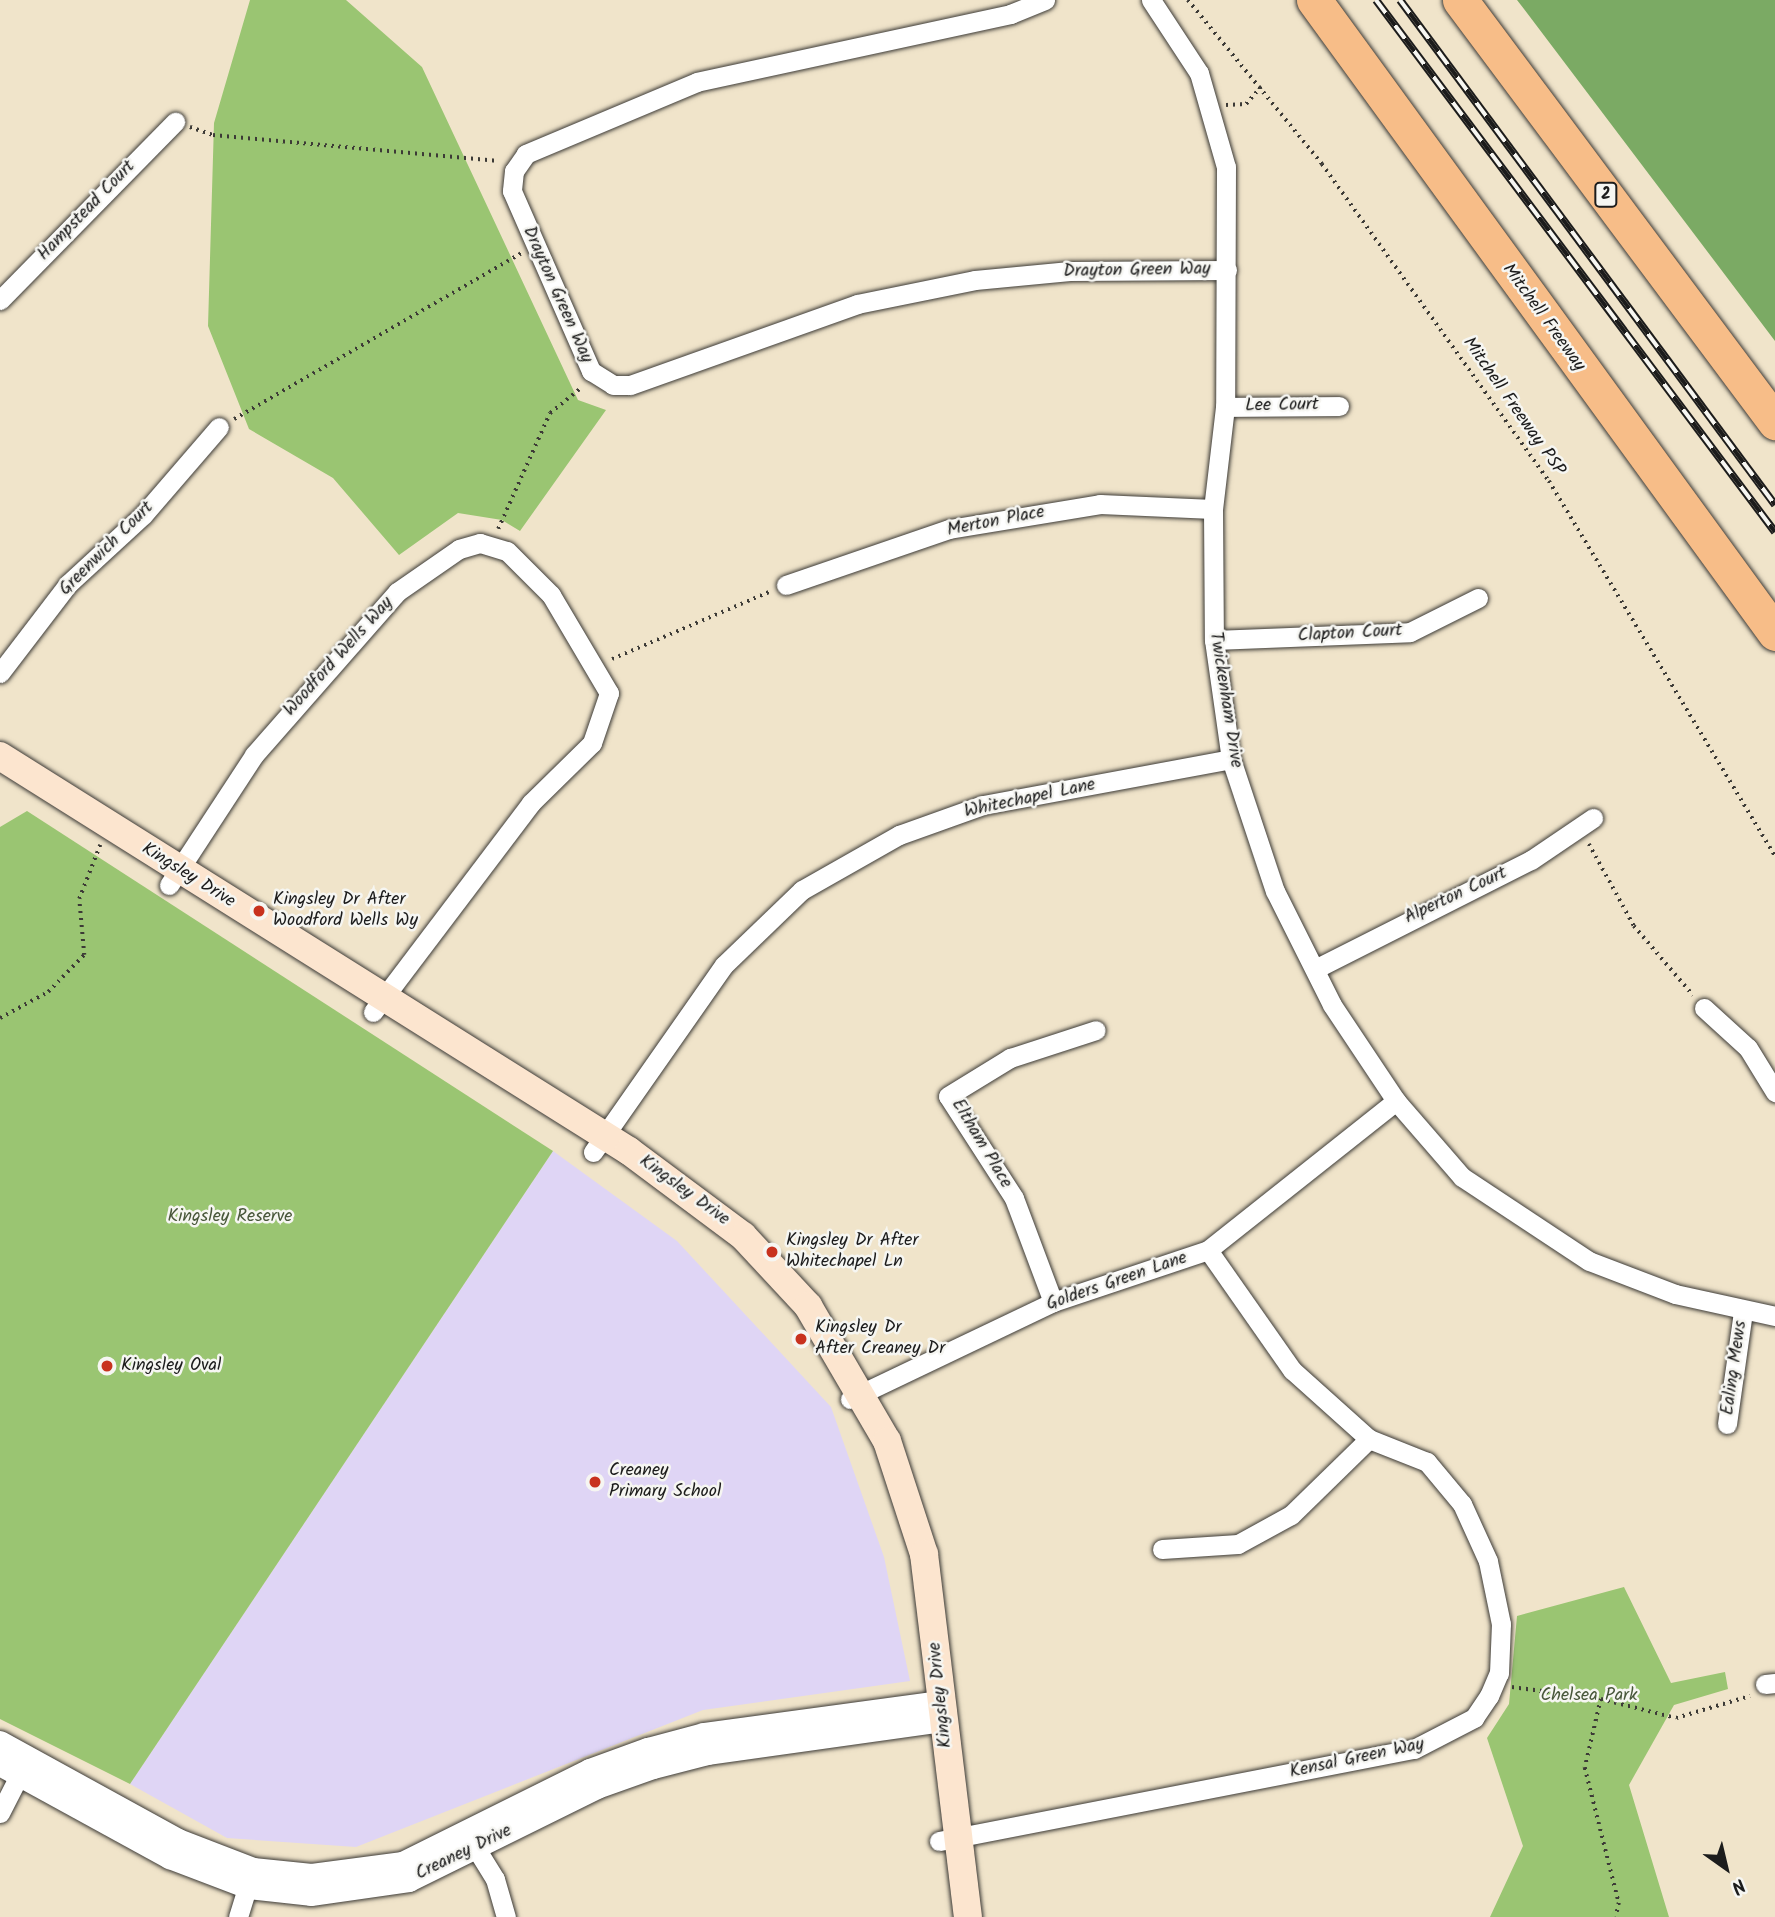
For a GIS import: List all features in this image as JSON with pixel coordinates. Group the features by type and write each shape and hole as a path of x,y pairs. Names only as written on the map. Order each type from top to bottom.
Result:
{"highway":[{"name":"Mitchell Freeway","path":"1314,0 1775,633"},
{"name":"2","path":"1460,0 1775,422"}],"main road":[{"name":"Kingsley Drive","path":"0,755 173,876"},
{"name":"Kingsley Drive","path":"0,775 173,876 598,1144 685,1209 744,1259 797,1318 857,1396 891,1498 907,1559 933,1713 948,1840 951,1917"},
{"name":"Kingsley Drive","path":"948,1840 968,1917"}],"street":[{"path":"518,163 559,138 698,82 1011,14 1045,0"},
{"name":"Twickenham Drive","path":"1151,0 1180,37 1212,106 1227,183 1226,407 1213,509 1214,640 1231,759 1260,855 1315,969 1396,1101 1462,1177 1560,1247 1646,1285 1743,1311 1775,1316"},
{"name":"Hampstead Court","path":"0,300 174,122"},
{"name":"Drayton Green Way","path":"518,163 512,191 535,245 598,378 613,385 638,383 758,335 934,286 1070,271 1227,270"},
{"name":"Lee Court","path":"1226,407 1339,406"},
{"name":"Greenwich Court","path":"0,673 68,584 143,515 219,427"},
{"name":"Merton Place","path":"786,585 949,529 1100,503 1213,509"},
{"path":"378,1005 531,803 592,743 610,694 597,666 551,595 493,545"},
{"name":"Woodford Wells Way","path":"173,876 254,755 367,622 429,566 459,549 493,545"},
{"name":"Clapton Court","path":"1214,640 1410,632 1478,598"},
{"name":"Whitechapel Lane","path":"598,1144 724,965 802,890 899,835 983,805 1231,759"},
{"name":"Alperton Court","path":"1315,969 1531,860 1586,822"},
{"path":"1704,1008 1748,1048 1775,1092"},
{"name":"Eltham Place","path":"1053,1302 1014,1198 948,1096 1010,1058 1096,1030"},
{"name":"Golders Green Lane","path":"857,1396 1053,1302 1208,1250 1396,1101"},
{"name":"Kensal Green Way","path":"948,1840 1414,1749 1474,1718 1495,1683 1502,1651 1497,1600 1462,1504 1427,1462 1369,1439 1292,1370 1208,1250"},
{"name":"Ealing Mews","path":"1727,1424 1743,1311"},
{"path":"1162,1549 1238,1544 1291,1515 1369,1439"},
{"name":"Creaney Drive","path":"0,1743 16,1766 170,1857 312,1894 385,1888 471,1841 597,1787 653,1767 708,1753 933,1713"},
{"path":"0,1813 16,1766"},
{"path":"471,1841 495,1879 506,1917"},
{"path":"238,1917 251,1878"}],"path":[{"name":"Mitchell Freeway PSP","path":"1188,0 1261,87 1549,481 1775,856"},
{"path":"1212,106 1246,104 1261,87"},
{"path":"174,122 213,135 518,163"},
{"path":"219,427 290,393 535,245"},
{"path":"493,545 550,413 598,378"},
{"path":"597,666 786,585"},
{"path":"1586,822 1634,926 1704,1008"},
{"path":"0,1018 48,992 84,955 79,899 95,853"},
{"path":"1495,1683 1601,1699 1676,1718 1767,1686"},
{"path":"1601,1699 1585,1768 1619,1903 1616,1917"}],"shaded area":[{"name":"Creaney Primary School","path":"553,1151 677,1241 831,1407 884,1557 910,1681 703,1710 356,1847 227,1838 130,1784"}],"green space":[{"path":"250,0 346,0 422,67 578,400 606,410 520,531 502,520 458,513 399,555 333,478 249,429 208,326 214,123"},
{"path":"1517,0 1775,0 1775,341 1524,9"},
{"name":"Kingsley Reserve","path":"27,811 553,1151 130,1784 0,1719 0,827"},
{"name":"Chelsea Park","path":"1624,1587 1671,1683 1725,1672 1728,1689 1674,1705 1629,1785 1669,1917 1490,1917 1523,1846 1487,1738 1509,1704 1517,1616"}],"railway":[{"path":"1376,0 1775,532"},
{"path":"1400,0 1775,505"}],"place":[{"name":"Kingsley Dr After Woodford Wells Wy","path":"259,911"},
{"name":"Kingsley Dr After Whitechapel Ln","path":"772,1252"},
{"name":"Kingsley Dr After Creaney Dr","path":"801,1339"},
{"name":"Kingsley Oval","path":"107,1366"},
{"name":"Creaney Primary School","path":"595,1482"}]}
